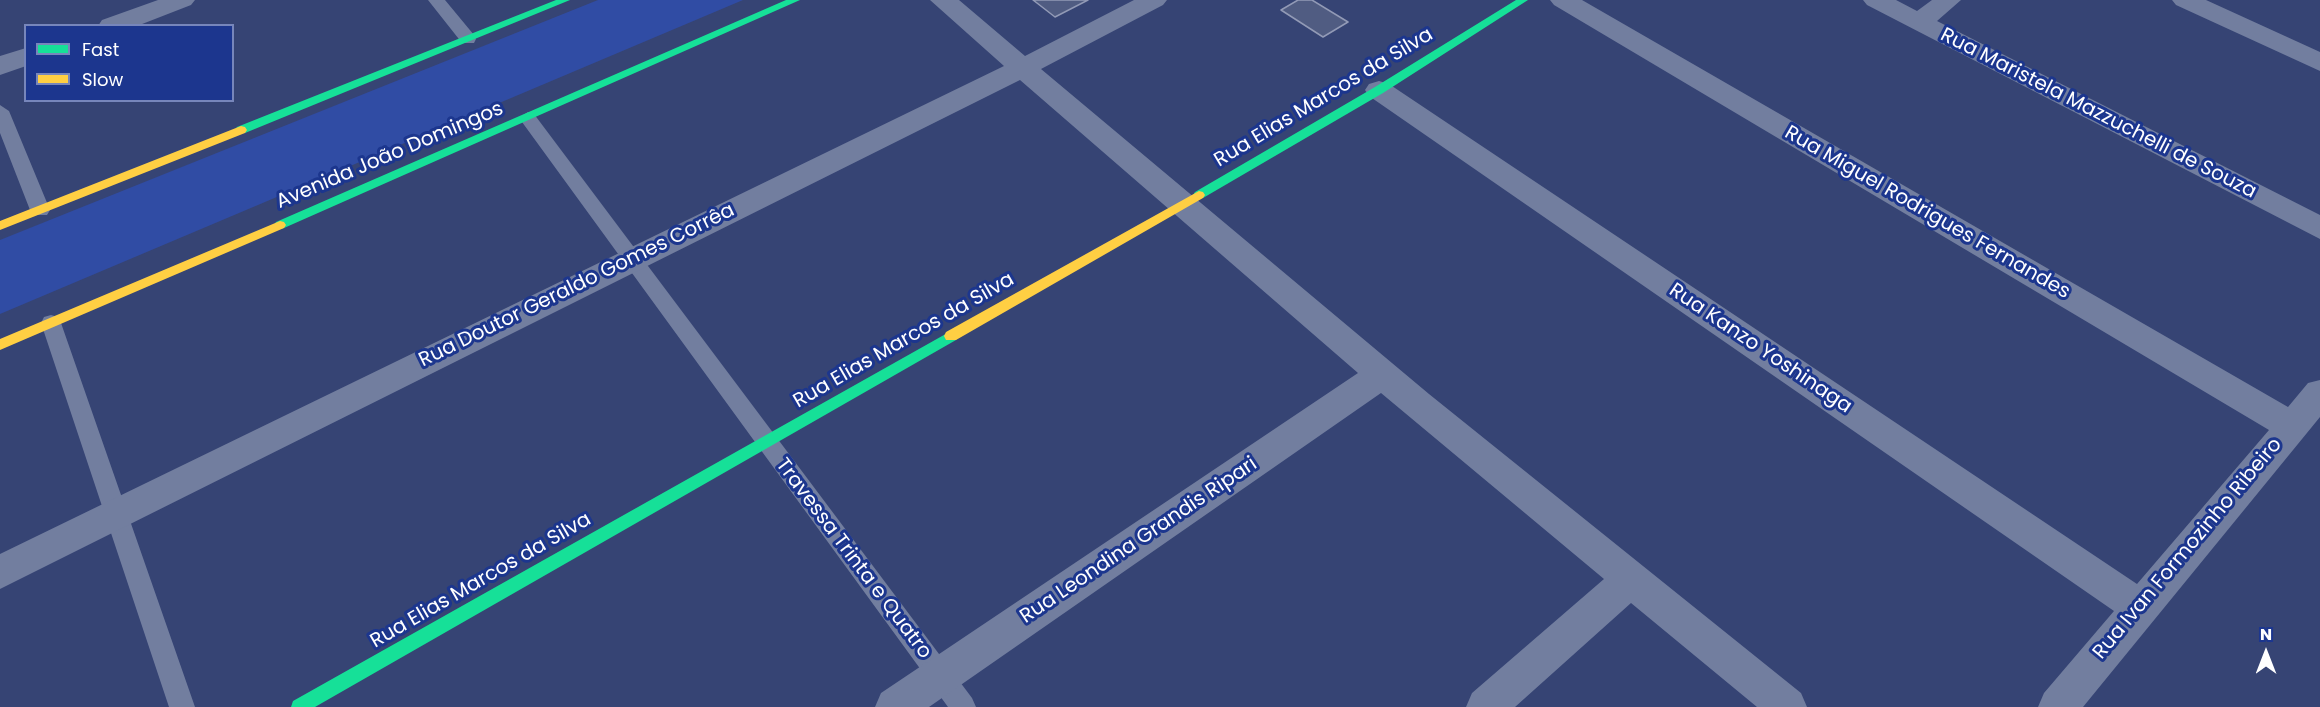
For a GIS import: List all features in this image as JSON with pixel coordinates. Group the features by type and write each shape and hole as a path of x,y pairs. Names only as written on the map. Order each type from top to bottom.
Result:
{"street":[{"path":"116,24 182,0"},
{"path":"0,226 565,0"},
{"name":"Avenida João Domingos","path":"0,345 528,118 795,0"},
{"path":"943,0 1382,374 1787,707"},
{"name":"Rua Doutor Geraldo Gomes Corrêa","path":"0,572 630,259 1022,68 1154,0"},
{"name":"Rua Elias Marcos da Silva","path":"299,707 1183,204 1379,90 1523,0"},
{"name":"Rua Miguel Rodrigues Fernandes","path":"1563,0 2291,426"},
{"name":"Rua Maristela Mazzuchelli de Souza","path":"1876,0 2320,228"},
{"path":"1919,22 1948,0"},
{"path":"2185,0 2320,62"},
{"path":"0,66 24,58"},
{"name":"Rua Kanzo Yoshinaga","path":"1379,90 2140,607"},
{"name":"Rua Leondina Grandis Ripari","path":"895,707 1382,374"},
{"name":"Rua Ivan Formozinho Ribeiro","path":"2058,707 2320,393"},
{"path":"1486,707 1630,579"}],"lane":[{"path":"436,0 468,39"},
{"path":"0,111 40,210"},
{"name":"Travessa Trinta e Quatro","path":"528,118 963,707"},
{"path":"51,323 182,707"}],"shaded area":[{"path":"598,0 743,0 0,314 0,240"}],"building":[{"path":"1033,0 1088,0 1055,17"},
{"path":"1298,0 1312,0 1348,22 1323,37 1281,10"}],"traffic: fast":[{"path":"241,130 565,0"},
{"path":"280,225 795,0"},
{"path":"1199,195 1379,90 1523,0"},
{"path":"299,707 951,336"}],"traffic: slow":[{"path":"0,226 241,130"},
{"path":"951,336 1199,195"},
{"path":"0,345 280,225"}]}
